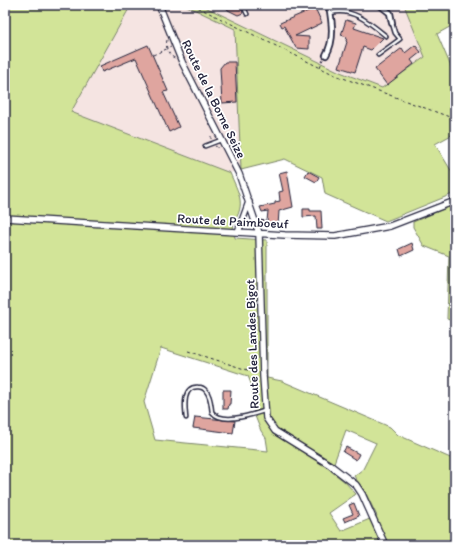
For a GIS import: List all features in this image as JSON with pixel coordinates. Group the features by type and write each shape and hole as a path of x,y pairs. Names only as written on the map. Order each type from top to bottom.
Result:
{"street":[{"name":"Route de la Borne Seize","path":"159,5 175,46 238,174 259,233"},
{"path":"326,55 331,46 331,13 329,5"},
{"path":"380,5 390,13 392,23"},
{"name":"Route de Paimboeuf","path":"5,218 318,236 351,234 390,226 455,201"},
{"path":"238,232 249,202"},
{"name":"Route des Landes Bigot","path":"259,233 264,411 270,425 275,431 330,465 356,485 362,494 385,545"}],"lane":[{"path":"243,5 247,14"},
{"path":"331,13 340,10 362,18 386,36"},
{"path":"378,55 400,39 395,33 392,23"},
{"path":"205,146 221,140"},
{"path":"186,418 185,405 187,394 194,388 198,387 206,391 209,395 212,412 219,417 244,417 264,411"}],"path":[{"path":"193,5 320,66 335,75 455,119"},
{"path":"153,55 175,46"},
{"path":"168,49 171,55"},
{"path":"320,66 326,55"},
{"path":"188,351 263,376"}],"shaded area":[{"path":"131,5 185,5 235,29 241,170 230,173 71,112"},
{"path":"201,5 404,5 425,57 382,88 340,72"}],"green space":[{"path":"5,5 131,5 71,112 230,173 240,198 240,210 233,223 235,238 267,240 267,378 282,381 390,427 398,435 455,460 455,545 5,545","holes":["161,348 248,376 252,386 255,416 261,431 266,438 268,451 155,440 144,402","346,430 376,443 363,469 354,476 365,492 377,516 341,531 329,513 356,494 345,482 331,471"]},
{"path":"185,5 201,5 340,72 382,88 425,57 404,5 455,5 455,24 437,34 455,76 455,133 435,144 455,177 455,193 386,221 325,194 322,177 285,159 241,170 235,29"},
{"path":"455,204 455,322 447,319 449,256 424,246 413,227 413,222"}],"building":[{"path":"225,5 240,5 243,13 238,15 228,10"},
{"path":"315,8 322,23 295,36 309,37 309,49 296,48 284,26 282,27 280,23"},
{"path":"346,20 356,23 354,28 383,38 371,50 363,47 355,72 339,67 347,42 347,37 341,35"},
{"path":"148,45 168,91 163,92 179,127 169,132 136,58 102,72 100,66"},
{"path":"415,45 421,52 411,60 414,64 387,85 375,69 402,48 405,53"},
{"path":"225,62 235,62 237,102 222,103 220,68"},
{"path":"287,171 293,207 279,211 278,226 261,225 259,220 267,221 268,211 262,212 260,207 275,204 275,202 280,201 279,192 283,191 279,173"},
{"path":"308,171 319,177 316,182 305,176"},
{"path":"303,209 310,209 310,211 321,211 322,229 317,229 316,216 303,217"},
{"path":"412,243 414,250 401,256 399,249"},
{"path":"223,390 231,390 228,409 223,409"},
{"path":"195,417 235,421 233,433 193,428"},
{"path":"346,447 359,454 356,460 343,452"},
{"path":"354,503 359,516 345,522 343,518 353,514 349,505"}]}
